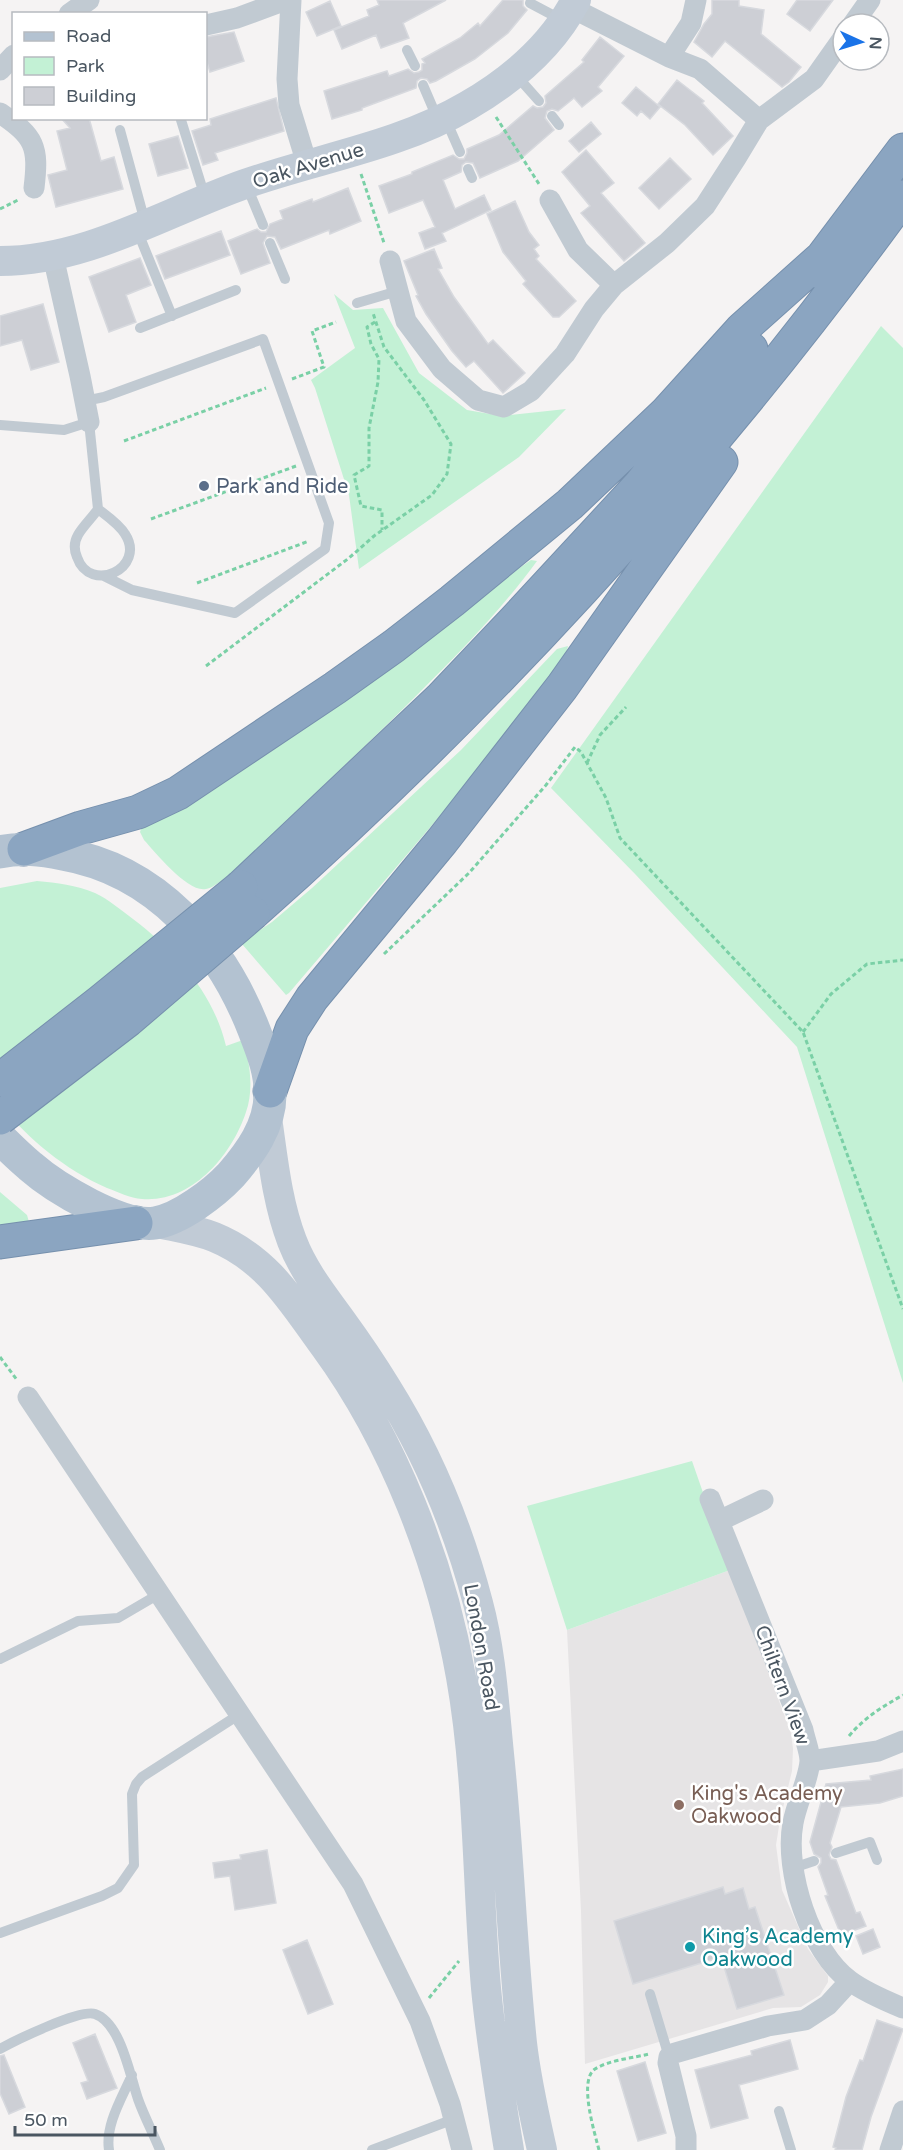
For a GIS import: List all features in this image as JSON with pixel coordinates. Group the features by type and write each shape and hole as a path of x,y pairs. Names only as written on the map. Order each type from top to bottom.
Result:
{"highway":[{"path":"0,1118 128,1020 247,900 580,552 680,436 826,254 903,150"},
{"path":"0,1080 100,1002 247,900 413,766 532,645 685,477 778,362 903,197"},
{"path":"7,851 138,813 178,793 394,646 570,504 666,412 742,329 826,254"},
{"path":"269,1104 285,1047 300,1016 329,976 486,786 562,687 728,453 778,362"},
{"path":"0,1242 147,1223"}],"main road":[{"name":"Oak Avenue","path":"0,261 34,260 53,256 141,226 246,184 378,144 441,119 466,107 534,58 554,37 570,10"},
{"path":"0,1138 31,1167 68,1193 109,1213 147,1223 181,1213 227,1179 253,1145 269,1104 262,1051 243,1004 214,954 194,928 151,890 100,864 70,855 7,851"},
{"name":"London Road","path":"269,1104 279,1197 292,1241 310,1278 388,1389 416,1439 440,1489 479,1605 489,1661 503,1791 522,2044 542,2150"},
{"name":"London Road","path":"147,1223 195,1231 229,1244 248,1255 271,1275 352,1386 417,1517 449,1617 461,1678 473,1774 486,1989 509,2150"}],"street":[{"path":"207,25 237,18 286,0"},
{"path":"291,0 287,79 289,105 308,164"},
{"path":"669,57 691,23 696,0"},
{"path":"570,10 669,57 700,69 759,120"},
{"path":"390,261 406,321 442,369 478,400 504,407 531,391 565,354 594,309 614,285 667,243 705,206 759,120 814,79 831,55"},
{"path":"0,70 12,57"},
{"path":"0,113 27,133 37,164 34,188"},
{"path":"550,200 578,250 614,285"},
{"path":"53,256 88,422"},
{"path":"28,1397 352,1884 428,2041 462,2150"},
{"name":"Chiltern View","path":"710,1499 803,1730 810,1761 792,1825 794,1883 815,1936 838,1969 850,1981 903,2008"},
{"path":"719,1521 764,1500"},
{"path":"810,1761 878,1751 903,1741"},
{"path":"686,2150 686,2136 668,2063 669,2057 675,2053 768,2026 805,2020 828,2005 850,1981"},
{"path":"890,2150 903,2111"}],"lane":[{"path":"530,3 570,10"},
{"path":"407,50 415,66"},
{"path":"514,74 539,101"},
{"path":"423,86 460,152"},
{"path":"181,120 206,200"},
{"path":"120,130 141,226 172,316"},
{"path":"246,184 263,225"},
{"path":"270,243 285,279"},
{"path":"140,328 236,290"},
{"path":"363,302 398,291"},
{"path":"85,401 104,398 263,339 329,523 325,549 235,613 132,590 84,569 75,553 78,535 98,510"},
{"path":"0,425 64,430 88,422 98,510 124,531 130,548 124,565 118,572 104,576"},
{"path":"0,1659 78,1621 118,1618 159,1594"},
{"path":"0,1931 102,1896 118,1888 134,1865 132,1794 136,1784 142,1777 240,1714"},
{"path":"836,1853 870,1842 877,1860"},
{"path":"793,1868 814,1861"},
{"path":"650,1994 669,2057"},
{"path":"0,2049 78,2014 94,2014 108,2023 132,2075 137,2097 160,2150"},
{"path":"109,2150 108,2141 116,2111 132,2075"},
{"path":"779,2111 791,2150"},
{"path":"372,2150 454,2119"}],"path":[{"path":"491,110 550,200"},
{"path":"361,174 390,261"},
{"path":"206,666 349,558 382,530 432,495 447,474 451,444 424,400 384,346 375,322 363,302"},
{"path":"124,441 324,367 312,331 336,322"},
{"path":"375,322 367,327 371,344 379,359 378,382 369,428 369,466 354,475 361,506 382,510 382,530"},
{"path":"151,519 307,462"},
{"path":"197,583 314,539"},
{"path":"587,763 600,735 626,707"},
{"path":"383,955 469,873 546,785 575,747 581,752 606,798 620,838 803,1032 903,1309"},
{"path":"803,1032 831,994 867,964 903,960"},
{"path":"0,1357 28,1397"},
{"path":"831,1758 859,1724 876,1710 903,1695"},
{"path":"414,2010 426,2002 474,1945 483,1941"},
{"path":"599,2150 592,2125 587,2083 592,2070 650,2054 669,2057"}],"shaded area":[{"name":"King's Academy Oakwood","path":"730,1570 791,1733 792,1771 776,1845 782,1890 808,1949 828,1976 828,1982 820,1995 801,2007 773,2008 585,2064 581,1911 567,1630"}],"green space":[{"path":"334,294 353,310 383,308 419,373 467,410 502,416 566,409 519,457 359,569 349,495 311,380 355,348"},
{"path":"881,326 903,348 903,1383 797,1047 551,788"},
{"path":"531,560 537,561 524,579 450,661 246,860 214,886 199,889 190,885 173,871 144,840 140,832 143,824"},
{"path":"568,646 566,654 450,804 286,995 242,944 312,888 461,750 557,649"},
{"path":"37,881 74,886 110,901 164,945 191,975 212,1008 226,1046 243,1040 248,1057 250,1095 240,1128 231,1144 208,1173 193,1185 177,1193 160,1198 142,1199 107,1188 62,1163 23,1130 0,1105 0,888"},
{"path":"0,1192 27,1215 29,1222 0,1226"},
{"path":"692,1461 730,1570 567,1630 527,1506"}],"building":[{"path":"377,0 446,0 403,23 409,38 381,48 376,35 342,49 334,30 369,16 367,10 379,5"},
{"path":"503,0 523,0 523,6 527,10 508,33 475,59 436,81 430,83 427,79 421,78 417,81 416,88 362,108 362,110 332,119 324,91 387,71 389,76 408,69 414,73 419,72 422,70 422,64 425,63 422,59 460,38 478,23 480,26"},
{"path":"712,0 739,0 739,6 764,10 761,34 801,67 789,82 782,87 725,41 712,57 694,42 712,14"},
{"path":"797,0 833,0 810,31 787,14"},
{"path":"330,1 341,26 317,36 306,12"},
{"path":"234,32 244,61 210,72 207,62 207,37"},
{"path":"600,37 624,56 598,87 602,91 582,107 574,98 558,111 552,109 547,111 545,118 554,130 518,161 480,178 473,163 466,162 462,165 461,172 443,180 455,209 484,195 491,210 442,233 446,241 425,249 419,233 435,227 423,200 389,213 379,186 453,155 464,159 467,149 499,135 533,106 543,107 546,103 545,96 584,62 582,60"},
{"path":"677,80 704,101 702,103 733,136 713,155 685,125 658,104"},
{"path":"636,87 660,107 650,119 641,111 637,116 622,103"},
{"path":"276,98 284,131 215,153 218,160 203,165 192,131 211,125 210,119"},
{"path":"63,120 90,120 101,161 114,157 123,189 56,207 48,175 67,170 57,131 70,128"},
{"path":"591,122 601,134 579,152 569,141"},
{"path":"178,136 188,168 158,176 149,144"},
{"path":"586,150 614,183 601,193 645,243 624,261 581,213 590,206 562,172"},
{"path":"670,158 691,179 659,209 639,188"},
{"path":"348,188 361,221 330,234 329,230 281,249 275,237 267,236 263,243 270,263 241,274 228,241 257,229 266,232 270,224 283,219 280,211 312,199 313,202"},
{"path":"515,201 529,232 539,245 534,249 539,256 536,259 576,301 559,317 553,317 523,284 526,281 503,252 487,214"},
{"path":"221,231 230,255 165,279 156,256"},
{"path":"434,249 442,268 438,269 454,297 488,344 493,340 525,373 503,393 474,361 466,367 452,351 416,296 418,295 404,261"},
{"path":"140,258 151,285 126,295 136,322 109,332 89,277"},
{"path":"43,304 59,362 31,370 22,340 0,346 0,316"},
{"path":"903,1769 903,1796 880,1803 841,1807 830,1843 832,1847 829,1855 831,1859 836,1860 856,1913 860,1912 866,1926 841,1935 825,1896 828,1895 818,1867 821,1858 814,1854 810,1842 826,1784 871,1780 870,1776"},
{"path":"267,1850 276,1903 235,1910 230,1876 215,1878 213,1863 241,1859 240,1855"},
{"name":"King’s Academy Oakwood","path":"723,1887 725,1894 743,1888 749,1909 755,1907 784,1995 737,2009 721,1957 633,1984 614,1921"},
{"path":"873,1929 880,1947 863,1954 856,1936"},
{"path":"307,1940 333,2004 308,2014 283,1950"},
{"path":"877,2020 903,2029 871,2117 862,2150 835,2150 836,2148 833,2147 846,2097 860,2060 863,2061"},
{"path":"95,2034 117,2088 87,2099 81,2083 88,2081 73,2043"},
{"path":"790,2040 798,2069 739,2085 748,2118 711,2128 695,2070 752,2055 751,2051"},
{"path":"4,2055 25,2107 9,2114 0,2093 0,2056"},
{"path":"645,2062 666,2133 638,2141 617,2071"}],"place":[{"name":"Park and Ride","path":"204,486"},
{"name":"King's Academy Oakwood","path":"679,1805"},
{"name":"King’s Academy Oakwood","path":"690,1947"}]}
